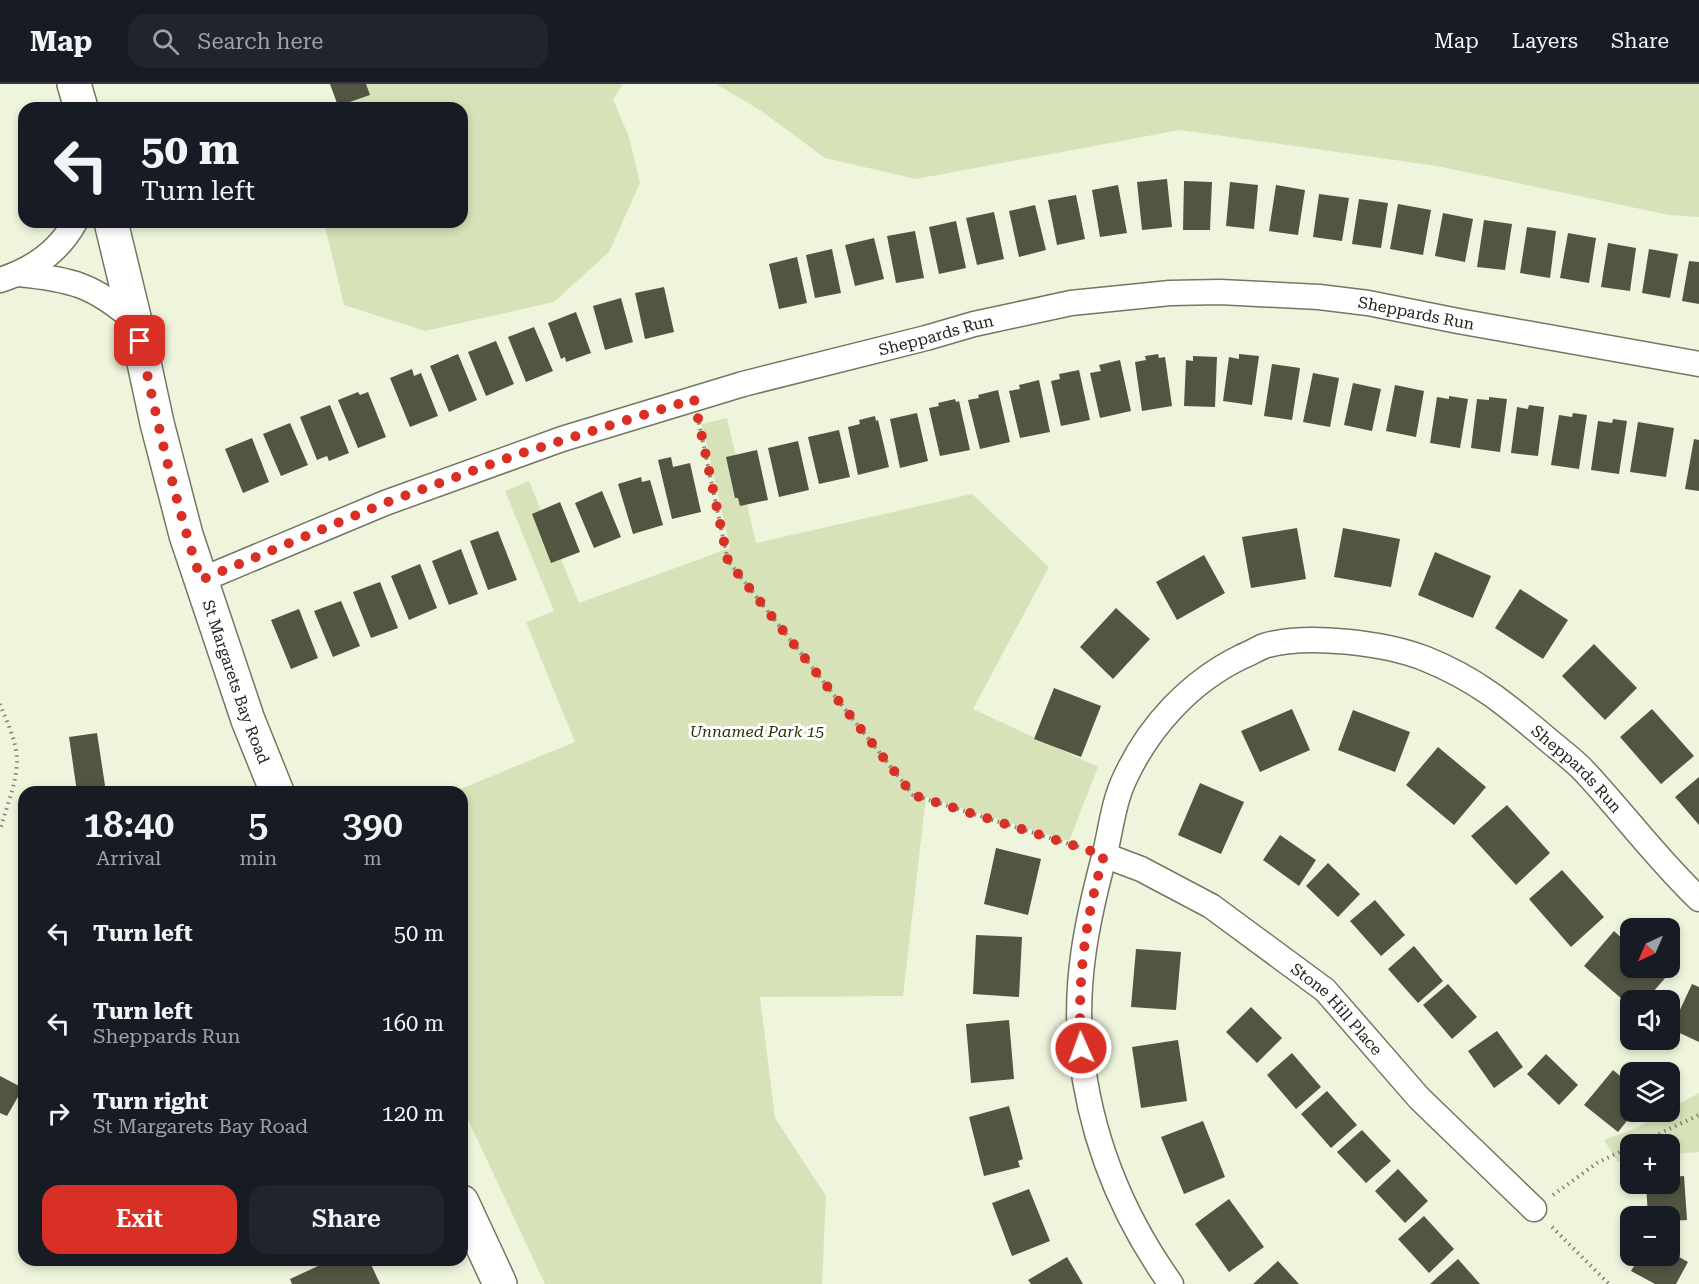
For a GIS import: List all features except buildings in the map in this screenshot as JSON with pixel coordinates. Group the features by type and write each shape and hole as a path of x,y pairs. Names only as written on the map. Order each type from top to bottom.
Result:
{"main road":[{"path":"74,84 79,102"},
{"name":"St Margarets Bay Road","path":"112,228 186,535 248,720 276,786"},
{"path":"468,1215 500,1284"}],"street":[{"path":"9,277 46,257 72,228"},
{"path":"9,277 54,278 74,283 112,300 135,321"},
{"name":"Sheppards Run","path":"201,580 385,503 562,439 743,384 1022,313 1120,297 1170,293 1269,293 1358,302 1699,364"},
{"name":"Sheppards Run","path":"1171,1284 1138,1233 1116,1189 1100,1144 1085,1081 1079,1024 1080,975 1086,926 1112,817 1125,779 1143,744 1167,713 1196,686 1228,663 1264,646 1295,642 1341,641 1387,648 1424,658 1460,674 1500,698 1582,769 1699,899"},
{"name":"Stone Hill Place","path":"1104,855 1141,869 1211,906 1325,990 1419,1098 1534,1209"}],"path":[{"path":"694,399 728,561 913,795 1104,855"},
{"path":"0,704 12,732 17,761 14,782 0,830"},
{"path":"1658,1134 1699,1115"},
{"path":"1609,1284 1534,1209 1597,1163 1620,1152"}],"green space":[{"path":"358,84 623,84 613,99 629,137 640,183 609,252 554,302 425,331 344,305 325,228 468,228 468,102 348,102"},
{"path":"716,84 1699,84 1699,217 1669,215 1437,166 1180,130 916,179 825,158 760,110"},
{"name":"Unnamed Park 15","path":"727,418 756,543 972,494 1049,567 973,709 1098,767 1069,841 926,797 903,996 760,997 775,1118 826,1196 822,1284 545,1284 468,1120 468,786 575,742 526,622 554,611 505,491 529,481 579,603 730,548 702,424"},
{"path":"1699,1093 1699,1152 1680,1153 1680,1134 1620,1134 1647,1122 1680,1122 1680,1103"},
{"path":"1620,1134 1620,1161 1618,1162 1604,1140"}],"route":[{"path":"140,341 157,423 186,535 201,580 385,503 562,439 694,399 728,561 913,795 1104,855 1086,926 1082,958 1079,1024 1081,1048"}]}
